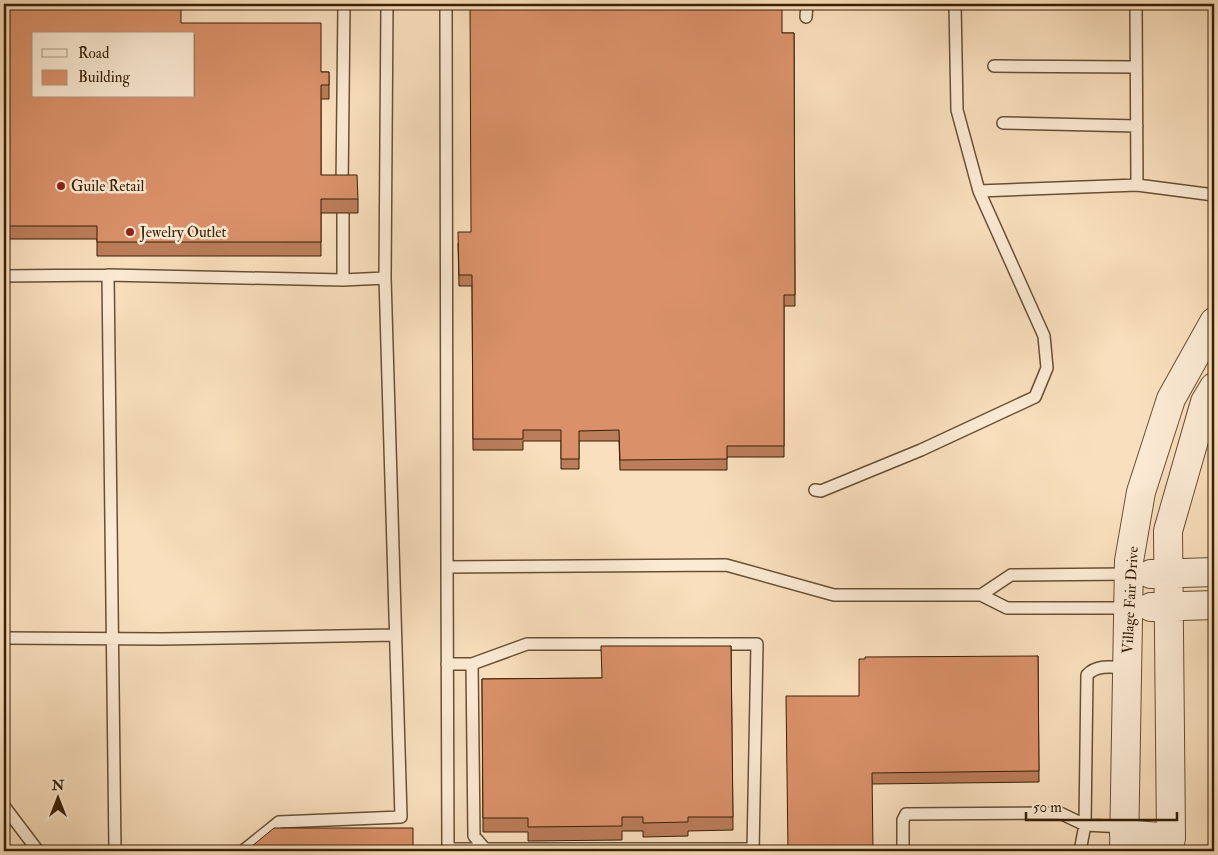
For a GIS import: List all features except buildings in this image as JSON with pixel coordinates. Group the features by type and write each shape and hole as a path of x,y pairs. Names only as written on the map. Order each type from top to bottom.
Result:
{"street":[{"name":"Village Fair Drive","path":"1124,837 1129,574 1141,492 1171,399 1214,322"},
{"path":"1124,837 1170,844 1168,531 1205,402 1214,387"},
{"path":"1129,574 1214,572"},
{"path":"1128,608 1214,605"}],"lane":[{"path":"342,188 344,4"},
{"path":"243,851 279,822 400,817 386,278 387,4"},
{"path":"446,4 447,664 448,850 753,850 757,644 527,644 472,664 447,664"},
{"path":"806,4 806,17"},
{"path":"815,490 821,491 921,450 1035,397 1047,368 1044,336 979,191 957,110 955,4"},
{"path":"1136,4 1137,186"},
{"path":"994,66 1136,67"},
{"path":"1003,123 1137,126"},
{"path":"979,191 1137,186 1203,192 1214,195"},
{"path":"343,213 343,280"},
{"path":"4,276 108,275 343,280 386,278"},
{"path":"108,275 115,851"},
{"path":"447,567 726,565 834,595 981,595 1007,608 1128,608"},
{"path":"981,595 1011,575 1129,574"},
{"path":"4,638 395,636"},
{"path":"472,664 474,836 485,850"},
{"path":"1080,851 1085,825 1087,674 1092,670 1103,667 1127,668"},
{"path":"4,806 38,851"},
{"path":"903,851 903,820 906,814 1060,813 1085,825 1124,837"}],"place":[{"name":"Guile Retail","path":"61,186"},
{"name":"Jewelry Outlet","path":"130,232"}]}
